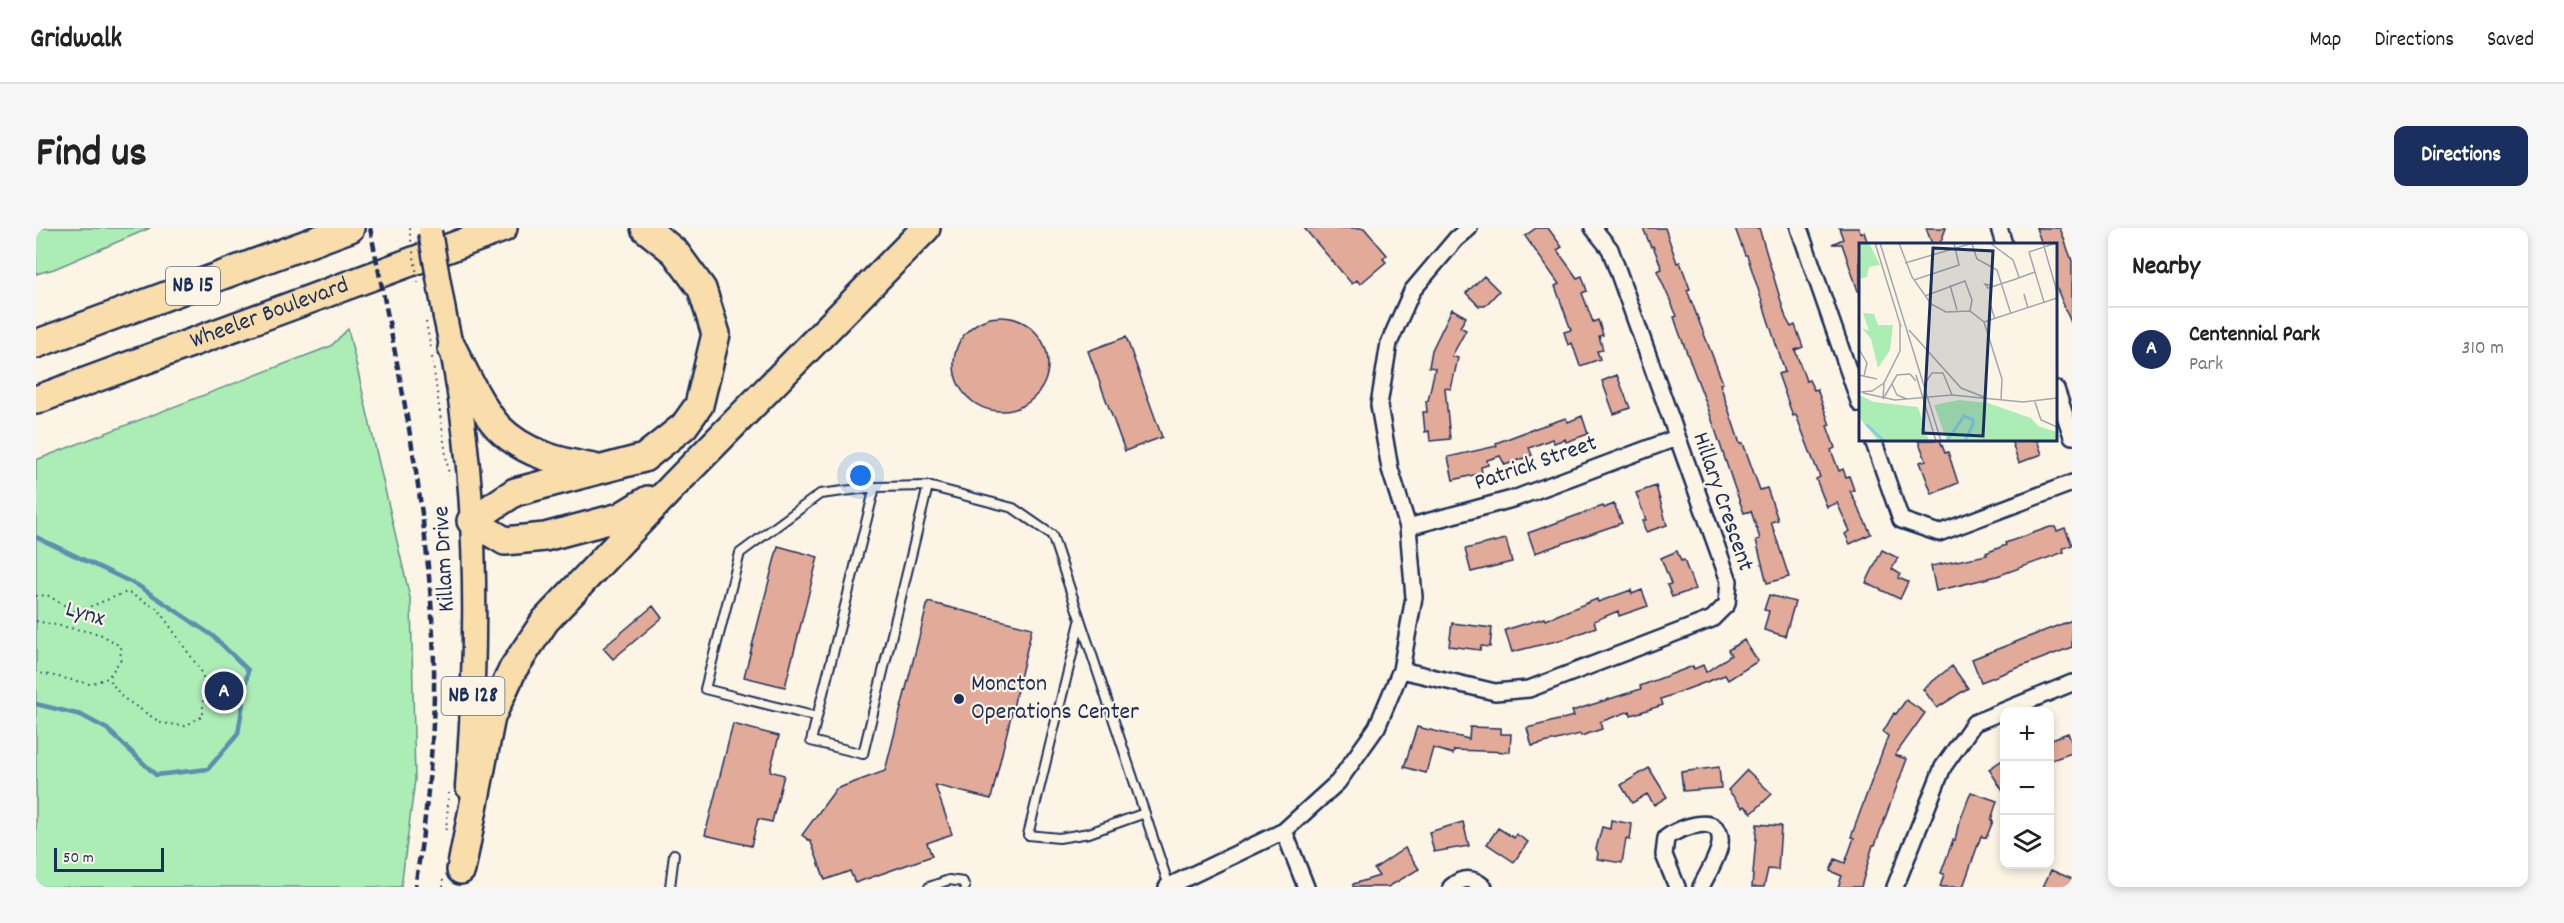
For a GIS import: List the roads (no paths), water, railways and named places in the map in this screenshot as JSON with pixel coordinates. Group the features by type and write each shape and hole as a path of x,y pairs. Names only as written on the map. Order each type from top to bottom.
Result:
{"highway":[{"name":"NB 15","path":"36,344 351,228"},
{"path":"645,228 675,252 702,289 716,334 699,405 684,426 644,458 515,492 471,521 505,541 545,537 620,517 675,484"},
{"path":"452,880 491,717 513,669 545,621 675,484 926,228"},
{"name":"Wheeler Boulevard","path":"36,400 506,229"},
{"path":"441,348 498,427 527,449 558,461 601,470"}],"main road":[{"name":"Killam Drive","path":"429,230 445,317 441,348 464,429 476,625 473,705 452,880"}],"street":[{"path":"1168,886 1284,831 1338,782 1377,727 1401,669 1414,597 1408,527 1390,469 1379,405 1389,343 1412,291 1456,239 1469,228"},
{"name":"Hillary Crescent","path":"1401,669 1496,693 1529,689 1712,619 1727,604 1728,581 1610,249 1593,228"},
{"path":"1799,228 1859,401"},
{"path":"1999,228 2004,243"},
{"path":"2057,395 2072,436"},
{"name":"Patrick Street","path":"1408,527 1516,498 1676,438"},
{"path":"1873,441 1901,520 1939,533 2072,483"},
{"path":"1895,887 1943,767 1974,723 2072,683"},
{"path":"1677,887 1664,855 1666,838 1671,834 1704,823 1714,827 1717,831 1720,846 1701,887"},
{"path":"1284,831 1306,887"},
{"path":"1451,887 1457,881 1466,879 1476,881 1484,887"}],"lane":[{"path":"875,488 811,741 863,754 928,486"},
{"path":"817,717 705,689 740,553 820,494 875,488 928,486 1013,508 1052,535 1168,886"},
{"path":"1081,620 1028,835 1059,838 1089,833 1145,813"},
{"path":"670,887 674,854"},
{"path":"929,887 949,880 963,882 965,887"}],"waterway":[{"path":"36,537 139,586 213,636 248,670 238,734 208,769 156,775 107,729 81,715 36,704"}],"railway":[{"path":"370,228 412,445 432,610 434,665 432,749 415,887"}],"place":[{"name":"Centennial Park","path":"224,691"},
{"name":"Moncton Operations Center","path":"959,699"}]}
